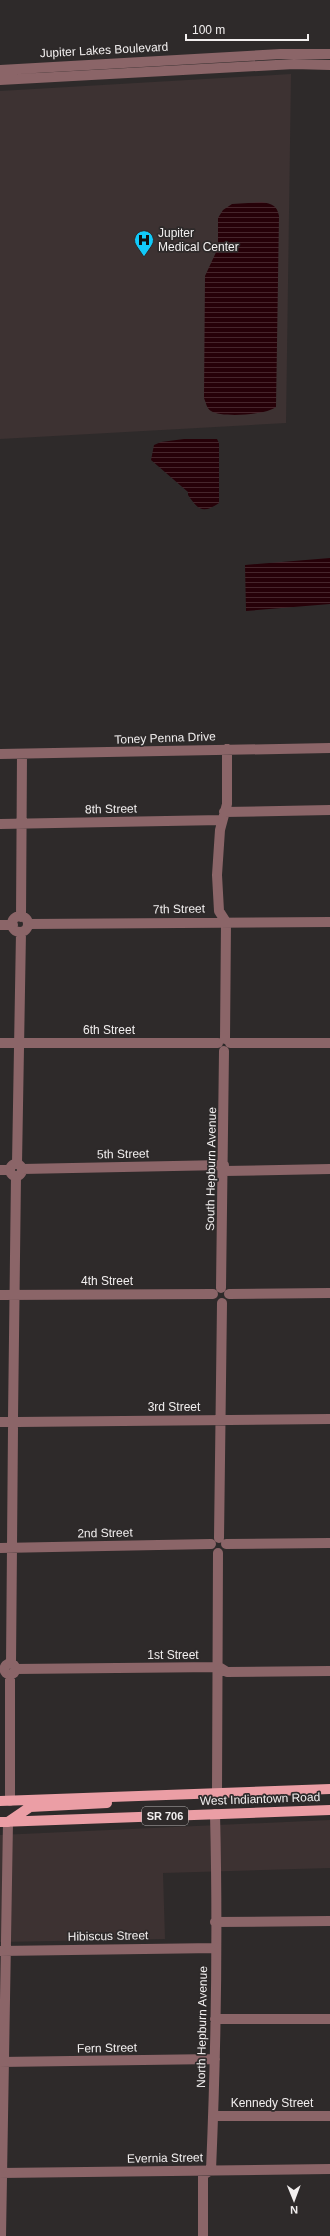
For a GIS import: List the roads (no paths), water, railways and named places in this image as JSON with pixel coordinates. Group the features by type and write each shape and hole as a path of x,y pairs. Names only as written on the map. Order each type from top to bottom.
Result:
{"main road":[{"name":"West Indiantown Road","path":"5,1801 330,1789"},
{"path":"4,1822 30,1807 141,1800 158,1795"},
{"path":"0,1809 5,1801"},
{"name":"West Indiantown Road","path":"4,1822 330,1810"}],"street":[{"name":"Jupiter Lakes Boulevard","path":"0,70 281,54 330,54"},
{"name":"Jupiter Lakes Boulevard","path":"0,80 286,64 330,65"},
{"name":"Toney Penna Drive","path":"0,754 330,748"},
{"name":"South Hepburn Avenue","path":"225,1291 224,1044 226,922 219,911 218,848 223,816 227,804 226,750"},
{"path":"21,932 27,928 25,920 22,824 22,754"},
{"name":"8th Street","path":"0,824 223,816 330,810"},
{"path":"21,932 16,931 13,925 16,918 25,920"},
{"name":"7th Street","path":"25,920 330,922"},
{"path":"0,925 13,925"},
{"path":"5,1801 12,1548 10,1422 15,1294 13,1170 19,1042 21,932"},
{"name":"6th Street","path":"0,1043 330,1043"},
{"name":"5th Street","path":"13,1170 224,1168 330,1169"},
{"path":"225,1291 227,1301 222,1303 215,1301 213,1294 215,1290 330,1293"},
{"name":"4th Street","path":"0,1295 213,1294"},
{"path":"217,1792 218,1553 212,1551 218,1542 222,1303"},
{"name":"3rd Street","path":"10,1422 330,1419"},
{"name":"2nd Street","path":"0,1548 218,1542 330,1543"},
{"name":"1st Street","path":"8,1669 218,1667 227,1672 330,1671"},
{"name":"North Hepburn Avenue","path":"203,2236 204,2175 211,2170 214,2116 216,2019 215,1814"},
{"path":"1,2236 4,1822"},
{"path":"215,1922 330,1922"},
{"name":"Hibiscus Street","path":"3,1951 216,1948"},
{"path":"216,2019 330,2018"},
{"name":"Fern Street","path":"2,2062 215,2059"},
{"name":"Kennedy Street","path":"214,2116 330,2116"},
{"name":"Evernia Street","path":"1,2173 330,2169"}],"place":[{"name":"Jupiter Medical Center","path":"144,257"}]}
